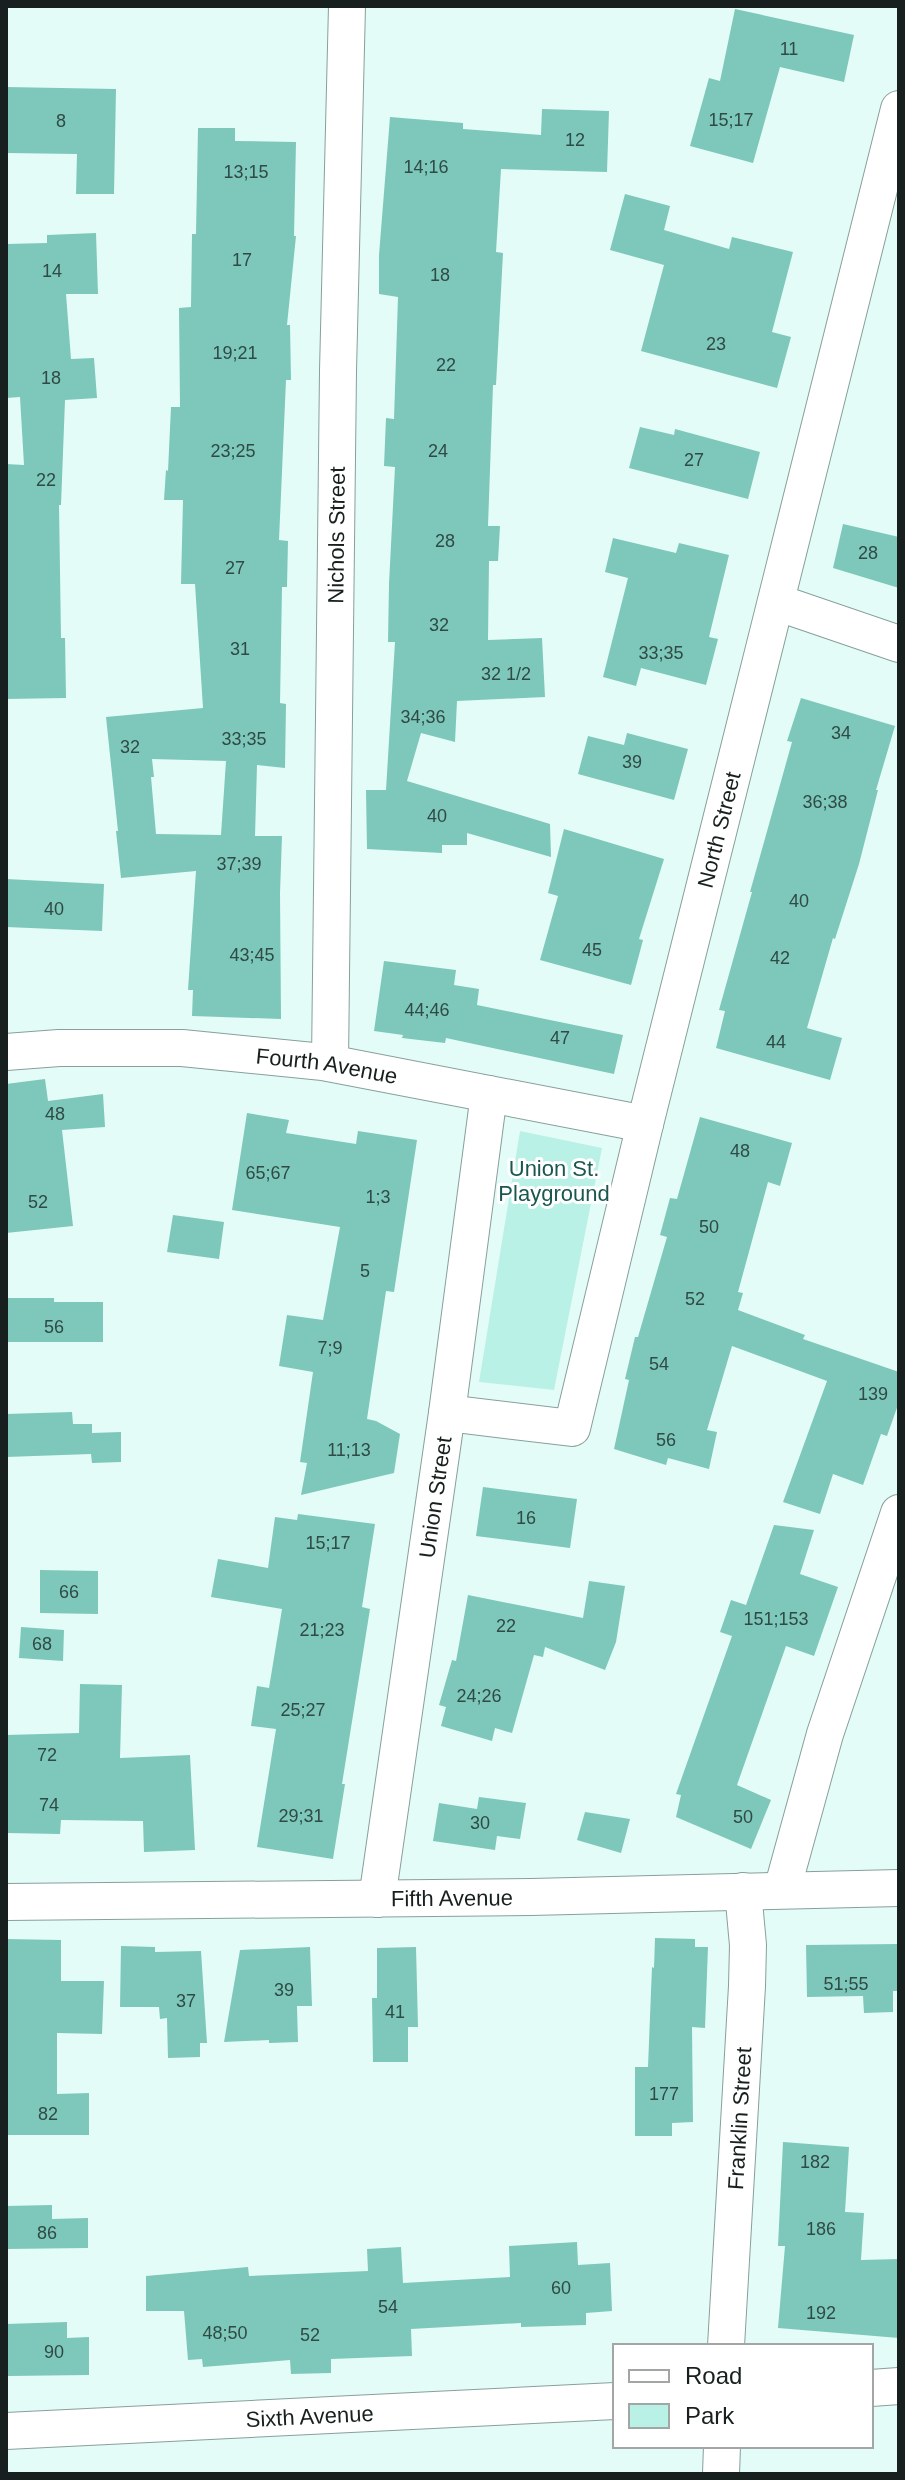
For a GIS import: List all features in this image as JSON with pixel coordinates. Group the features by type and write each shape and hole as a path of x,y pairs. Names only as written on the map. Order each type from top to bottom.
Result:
{"street":[{"name":"Nichols Street","path":"330,1063 338,371 347,6"},
{"name":"North Street","path":"447,1413 572,1428 899,109"},
{"path":"776,602 899,644"},
{"name":"Fourth Avenue","path":"6,1052 59,1048 182,1048 330,1063 645,1124"},
{"name":"Union Street","path":"377,1899 489,1094"},
{"path":"782,1890 825,1734 899,1513"},
{"name":"Fifth Avenue","path":"6,1902 377,1899 899,1888"},
{"name":"Franklin Street","path":"726,2344 747,1986 748,1945 743,1891"},
{"path":"873,2388 899,2386"},
{"name":"Sixth Avenue","path":"6,2431 613,2401"},
{"path":"721,2474 722,2448"}],"green space":[{"name":"Union St. Playground","path":"520,1131 602,1148 554,1390 479,1382"}],"building":[{"path":"735,9 854,35 844,82 780,67 753,163 690,146 709,78 720,81"},
{"path":"6,87 116,89 114,194 76,194 77,154 6,153"},
{"path":"542,109 609,111 607,172 501,169 496,252 503,253 496,385 493,385 488,526 500,526 498,561 489,561 488,640 542,638 545,697 457,701 455,742 421,733 407,781 550,824 551,857 467,833 467,845 442,845 442,853 367,849 366,790 386,790 395,642 388,642 395,467 384,466 386,418 394,419 398,297 379,294 379,255 390,117 463,123 463,129 541,135"},
{"path":"198,128 235,128 235,141 296,142 296,236 287,325 290,325 291,380 286,380 279,540 288,541 287,587 282,587 280,703 286,704 285,768 257,765 255,836 282,836 281,1019 192,1016 193,990 188,990 196,871 121,878 106,717 203,708 195,584 181,584 183,500 164,500 171,407 180,407 179,308 191,307 192,234 196,234","holes":["152,759 226,761 221,835 156,834"]},
{"path":"625,194 670,206 664,230 729,249 732,237 793,252 772,332 791,337 777,388 641,351 664,265 610,250"},
{"path":"96,233 98,294 66,294 71,359 94,358 97,398 65,400 59,505 61,638 65,638 66,698 6,699 6,464 24,465 20,397 6,398 6,244 47,243 47,235"},
{"path":"640,427 674,435 675,429 760,452 748,499 629,468"},
{"path":"843,524 899,537 899,588 833,568"},
{"path":"613,538 676,553 679,543 729,555 709,637 718,639 706,685 641,668 636,686 603,677 628,578 605,572"},
{"path":"801,698 895,726 859,864 833,938 807,1028 842,1038 830,1080 716,1048 725,1011 719,1010 792,742 787,741"},
{"path":"627,733 688,749 674,800 578,774 588,736 624,745"},
{"path":"564,829 664,859 639,939 643,940 631,985 540,960 558,896 548,893"},
{"path":"6,879 104,884 102,931 6,927"},
{"path":"384,961 456,970 454,985 479,989 477,1005 623,1035 614,1074 446,1038 445,1043 374,1031"},
{"path":"45,1079 48,1101 103,1094 105,1127 62,1130 73,1226 6,1233 6,1084"},
{"path":"247,1113 289,1120 286,1133 356,1144 358,1131 417,1140 394,1292 386,1291 367,1419 400,1434 394,1473 301,1495 307,1463 300,1462 313,1372 279,1366 287,1315 323,1320 340,1227 232,1210"},
{"path":"700,1117 792,1143 780,1186 768,1182 738,1292 743,1293 738,1310 805,1335 803,1339 899,1372 899,1402 887,1436 881,1434 863,1485 833,1474 820,1514 783,1502 827,1381 732,1346 707,1430 717,1432 709,1469 668,1458 666,1465 614,1449 635,1337 638,1337 667,1237 660,1235 670,1198 677,1199"},
{"path":"173,1215 224,1222 219,1259 167,1252"},
{"path":"6,1298 103,1302 103,1342 6,1342"},
{"path":"72,1412 73,1424 92,1424 92,1433 121,1432 121,1462 92,1463 91,1454 6,1457 6,1414"},
{"path":"483,1487 577,1499 570,1548 476,1536"},
{"path":"298,1514 375,1524 362,1607 370,1609 333,1859 257,1847 276,1729 251,1726 257,1686 269,1688 282,1609 211,1597 218,1559 268,1568 275,1517 297,1520"},
{"path":"774,1525 814,1530 800,1574 838,1587 814,1656 786,1646 737,1785 771,1800 751,1849 676,1817 681,1795 676,1794 732,1636 720,1632 731,1600 746,1605"},
{"path":"40,1570 98,1571 98,1614 40,1613"},
{"path":"589,1581 625,1586 616,1642 605,1670 545,1647 543,1657 534,1655 512,1733 495,1728 492,1741 441,1726 446,1707 439,1705 452,1660 456,1661 468,1595 583,1618"},
{"path":"21,1627 64,1630 63,1661 19,1658"},
{"path":"80,1684 122,1685 120,1758 190,1755 195,1850 144,1852 143,1821 61,1820 60,1834 6,1833 6,1735 79,1733"},
{"path":"479,1797 526,1803 520,1839 497,1836 495,1850 433,1841 439,1803 477,1809"},
{"path":"585,1812 630,1819 621,1853 577,1840"},
{"path":"655,1938 695,1939 695,1947 708,1947 705,2028 692,2027 693,2122 672,2123 672,2136 635,2136 635,2067 648,2067"},
{"path":"6,1939 61,1940 61,1981 104,1981 102,2034 57,2033 57,2094 89,2093 89,2135 6,2135"},
{"path":"899,1944 899,1991 893,1991 893,2012 864,2013 863,1996 807,1997 806,1945"},
{"path":"121,1946 155,1947 155,1952 201,1951 207,2043 200,2043 200,2057 168,2058 167,2018 160,2019 159,2007 120,2007"},
{"path":"310,1947 312,2006 297,2006 298,2042 224,2042 240,1950"},
{"path":"416,1947 418,2027 408,2027 408,2062 373,2062 372,1998 377,1998 377,1948"},
{"path":"783,2142 849,2147 845,2212 864,2213 861,2260 899,2259 899,2338 778,2328 785,2246 778,2246"},
{"path":"52,2205 52,2219 88,2218 88,2248 6,2249 6,2206"},
{"path":"577,2242 578,2265 610,2263 612,2311 586,2313 586,2325 521,2327 521,2323 411,2329 412,2356 331,2359 331,2373 291,2374 290,2360 203,2367 202,2359 188,2360 184,2311 146,2311 146,2276 248,2267 249,2276 368,2271 367,2249 401,2247 403,2283 510,2277 509,2246"},
{"path":"67,2322 67,2338 89,2337 89,2375 8,2376 6,2324"}]}
